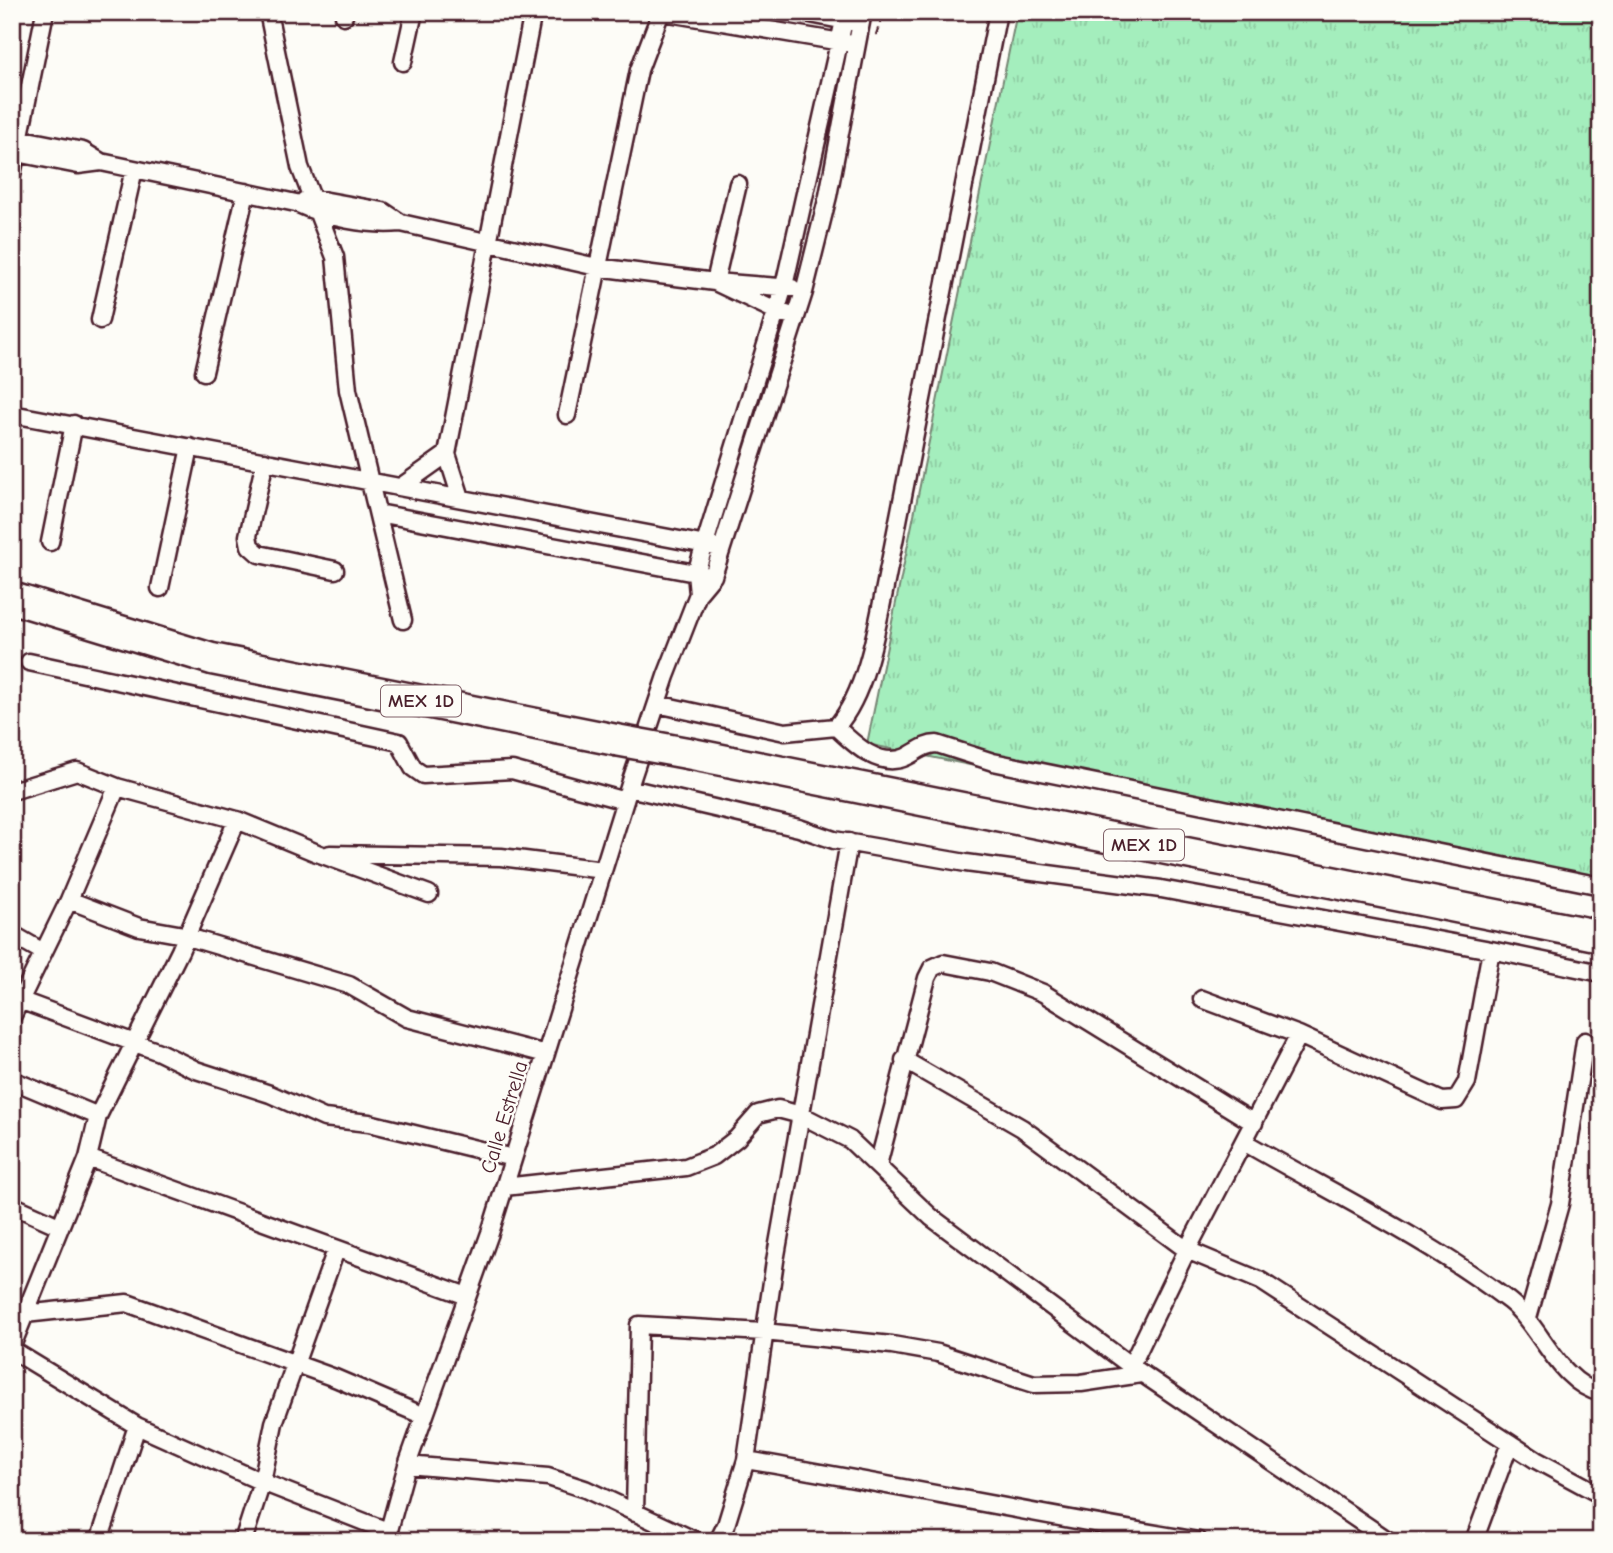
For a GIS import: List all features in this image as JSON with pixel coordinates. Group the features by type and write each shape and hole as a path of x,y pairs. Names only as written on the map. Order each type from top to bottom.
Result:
{"highway":[{"name":"MEX 1D","path":"12,598 212,659 1601,936"}],"street":[{"path":"12,175 15,145 45,12"},
{"path":"268,12 307,204 335,257 339,275 340,331 348,390 367,480 378,513 403,620"},
{"path":"403,62 414,12"},
{"path":"461,498 447,454 533,12"},
{"path":"567,415 639,71 662,12 859,46"},
{"path":"698,594 713,576 804,292 828,196 859,46 863,19 800,12"},
{"path":"657,704 785,732 836,727 853,705 873,637 998,12"},
{"path":"698,594 696,573 784,286 808,191 845,16"},
{"path":"15,145 78,165 101,162 307,204 380,225 401,223 597,267 715,282 784,286 804,292"},
{"path":"100,320 134,169"},
{"path":"715,282 738,184"},
{"path":"808,191 828,196"},
{"path":"204,372 246,192"},
{"path":"715,282 776,311 796,317"},
{"path":"12,414 722,548"},
{"path":"50,542 74,424"},
{"path":"160,588 190,447"},
{"path":"402,486 447,454"},
{"path":"265,461 248,536 250,546 259,554 335,570"},
{"path":"378,513 713,576"},
{"name":"Calle Estrella","path":"388,1536 407,1465 504,1187 627,795 698,594"},
{"path":"29,662 399,742 413,768 423,775 512,770 849,842 967,863 1161,889 1601,973"},
{"path":"836,727 863,752 886,759 905,758 930,744 937,744 993,762 1601,886"},
{"path":"12,790 77,771 117,787 237,820 429,894"},
{"path":"12,1017 69,900 117,787"},
{"path":"237,820 186,936 98,1116 88,1158 12,1348 137,1426 388,1536"},
{"path":"718,1541 726,1525 746,1460 764,1332 849,842"},
{"path":"317,853 501,857 603,870"},
{"path":"69,900 139,927 186,936 349,985 407,1018 546,1054"},
{"path":"12,934 43,952"},
{"path":"1202,999 1299,1035 1442,1101 1456,1100 1467,1082 1491,950"},
{"path":"878,1165 927,978 932,968 943,963 990,972 1043,993 1254,1123"},
{"path":"22,1001 324,1118 369,1123 513,1158"},
{"path":"1136,1370 1187,1250 1299,1035"},
{"path":"1528,1318 1560,1205 1585,1041"},
{"path":"904,1059 1022,1128 1187,1250 1261,1282 1510,1443 1601,1495"},
{"path":"12,1080 98,1116"},
{"path":"504,1187 686,1167 714,1156 737,1138 758,1114 778,1109 802,1115 850,1140 931,1217 1136,1370 1389,1541"},
{"path":"1244,1142 1433,1251 1508,1301 1528,1318 1573,1380 1588,1390 1601,1393"},
{"path":"88,1158 467,1296"},
{"path":"12,1205 59,1226"},
{"path":"243,1541 262,1482 274,1423 336,1250"},
{"path":"24,1314 127,1303 296,1363 424,1416"},
{"path":"635,1513 639,1325 764,1332 892,1345 938,1353 1034,1384 1081,1384 1136,1370"},
{"path":"99,1541 137,1426"},
{"path":"1474,1541 1510,1443"},
{"path":"746,1460 862,1478 986,1505 1199,1541"},
{"path":"407,1465 548,1478 585,1489 695,1541"}],"green space":[{"path":"1017,12 1601,12 1601,894 867,744"}]}
